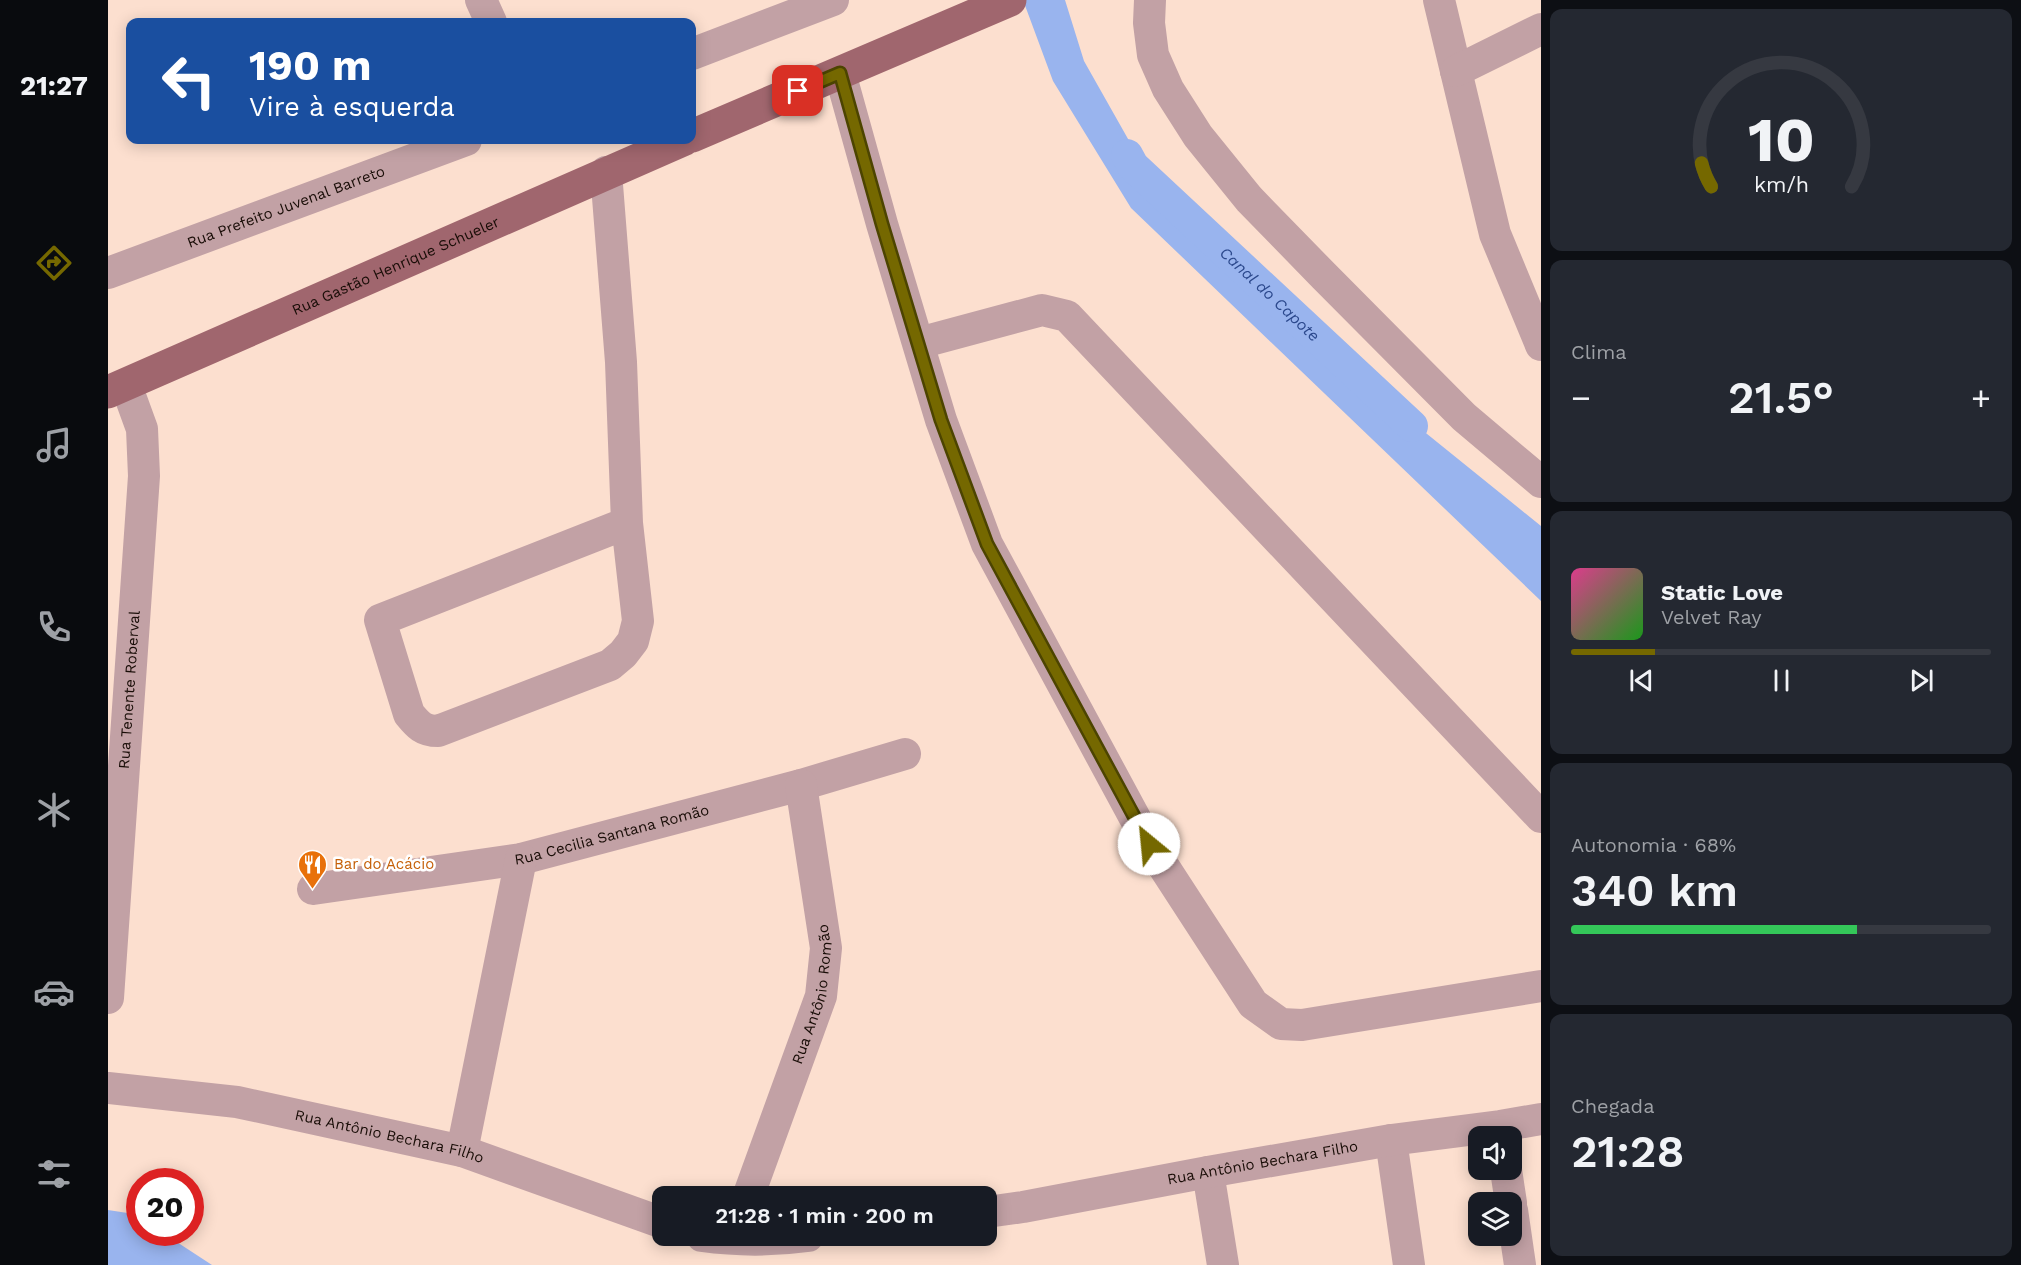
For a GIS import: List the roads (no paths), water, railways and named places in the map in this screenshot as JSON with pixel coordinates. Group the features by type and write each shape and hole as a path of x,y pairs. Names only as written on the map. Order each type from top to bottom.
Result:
{"main road":[{"path":"696,134 1003,3"},
{"name":"Rua Gastão Henrique Schueler","path":"114,385 673,144"}],"street":[{"path":"482,0 489,18"},
{"path":"696,52 833,0"},
{"path":"1150,0 1149,23 1153,55 1168,89 1198,136 1249,199 1464,417 1541,482"},
{"path":"1439,0 1495,234 1541,345"},
{"path":"1456,71 1541,29"},
{"path":"840,73 882,224 941,420 987,544 1149,844 1253,1004 1281,1024 1302,1025 1541,986"},
{"name":"Rua Prefeito Juvenal Barreto","path":"108,273 455,144"},
{"path":"606,172 621,362 627,523 638,621 633,641 610,666 438,730 427,731 416,723 409,714 380,620 627,523"},
{"path":"919,343 1042,310 1067,316 1541,817"},
{"name":"Rua Tenente Roberval","path":"108,998 144,476 142,429 114,385"},
{"name":"Rua Cecilia Santana Romão","path":"313,889 521,859 801,785 905,754"},
{"name":"Rua Antônio Romão","path":"752,1186 821,996 826,948 801,785"},
{"path":"462,1151 521,859"},
{"name":"Rua Antônio Bechara Filho","path":"108,1088 237,1102 462,1151 652,1219"},
{"name":"Rua Antônio Bechara Filho","path":"1519,1126 1541,1119"},
{"name":"Rua Antônio Bechara Filho","path":"997,1211 1391,1140 1468,1134"},
{"path":"1391,1140 1408,1265"},
{"path":"1208,1172 1223,1265"},
{"path":"1517,1246 1520,1265"}],"water":[{"path":"1023,0 1065,0 1084,61 1158,192 1359,379 1541,526 1541,601 1131,208 1053,81"},
{"path":"108,1210 126,1213 126,1246 183,1246 212,1265 108,1265"}],"waterway":[{"name":"Canal do Capote","path":"1127,155 1133,166 1412,426"}],"place":[{"name":"Bar do Acácio","path":"313,890"}]}
